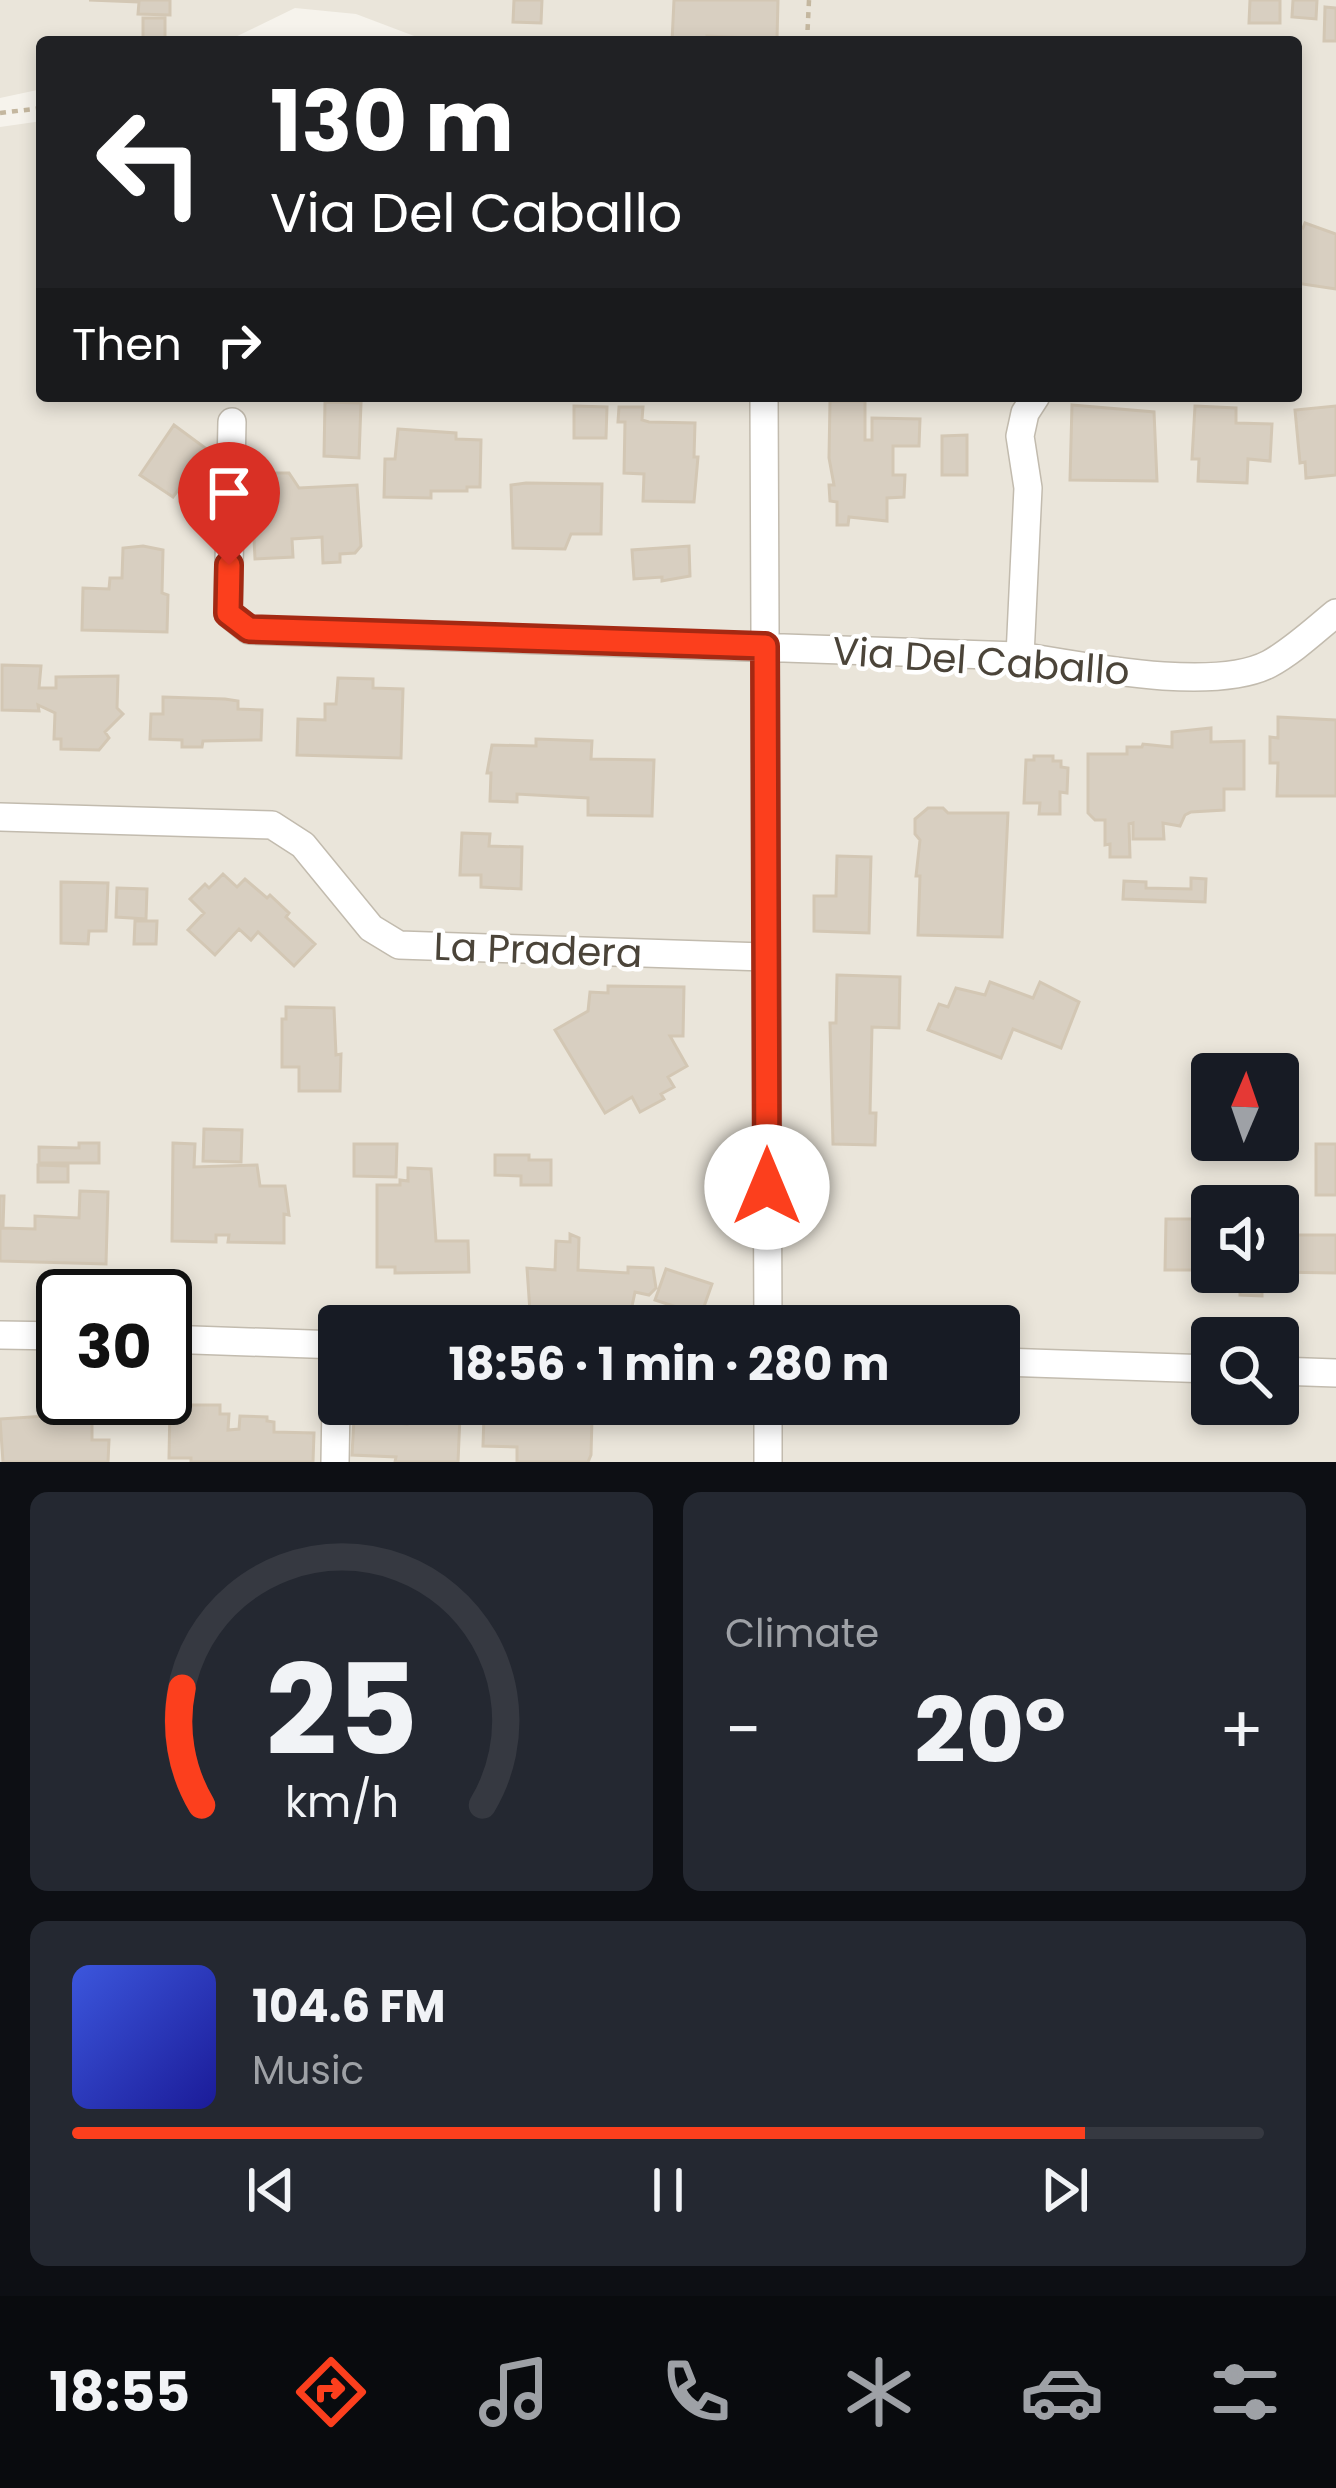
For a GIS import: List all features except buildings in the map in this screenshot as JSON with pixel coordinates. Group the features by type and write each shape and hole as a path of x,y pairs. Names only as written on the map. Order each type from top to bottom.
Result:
{"street":[{"path":"764,402 767,1305"},
{"path":"1020,656 1028,488 1020,436 1032,402"},
{"name":"Via Del Caballo","path":"232,422 228,613 249,629 1020,656 1126,673 1226,676 1268,665 1336,613"},
{"name":"La Pradera","path":"0,817 272,825 302,845 371,928 398,945 766,957"},
{"path":"0,1335 36,1336"},
{"path":"192,1341 318,1344"},
{"path":"1020,1363 1191,1368"},
{"path":"1299,1372 1336,1373"},
{"path":"334,1462 335,1425"},
{"path":"768,1425 768,1462"}],"path":[{"path":"807,36 809,0"},
{"path":"0,113 36,109"}],"shaded area":[{"path":"0,0 1336,0 1336,1462 0,1462 0,127 36,122 36,402 1302,402 1302,36 414,36 356,14 295,8 237,36 36,36 36,90 0,98"}],"route":[{"path":"229,565 228,613 249,629 765,646 767,1187"}]}
